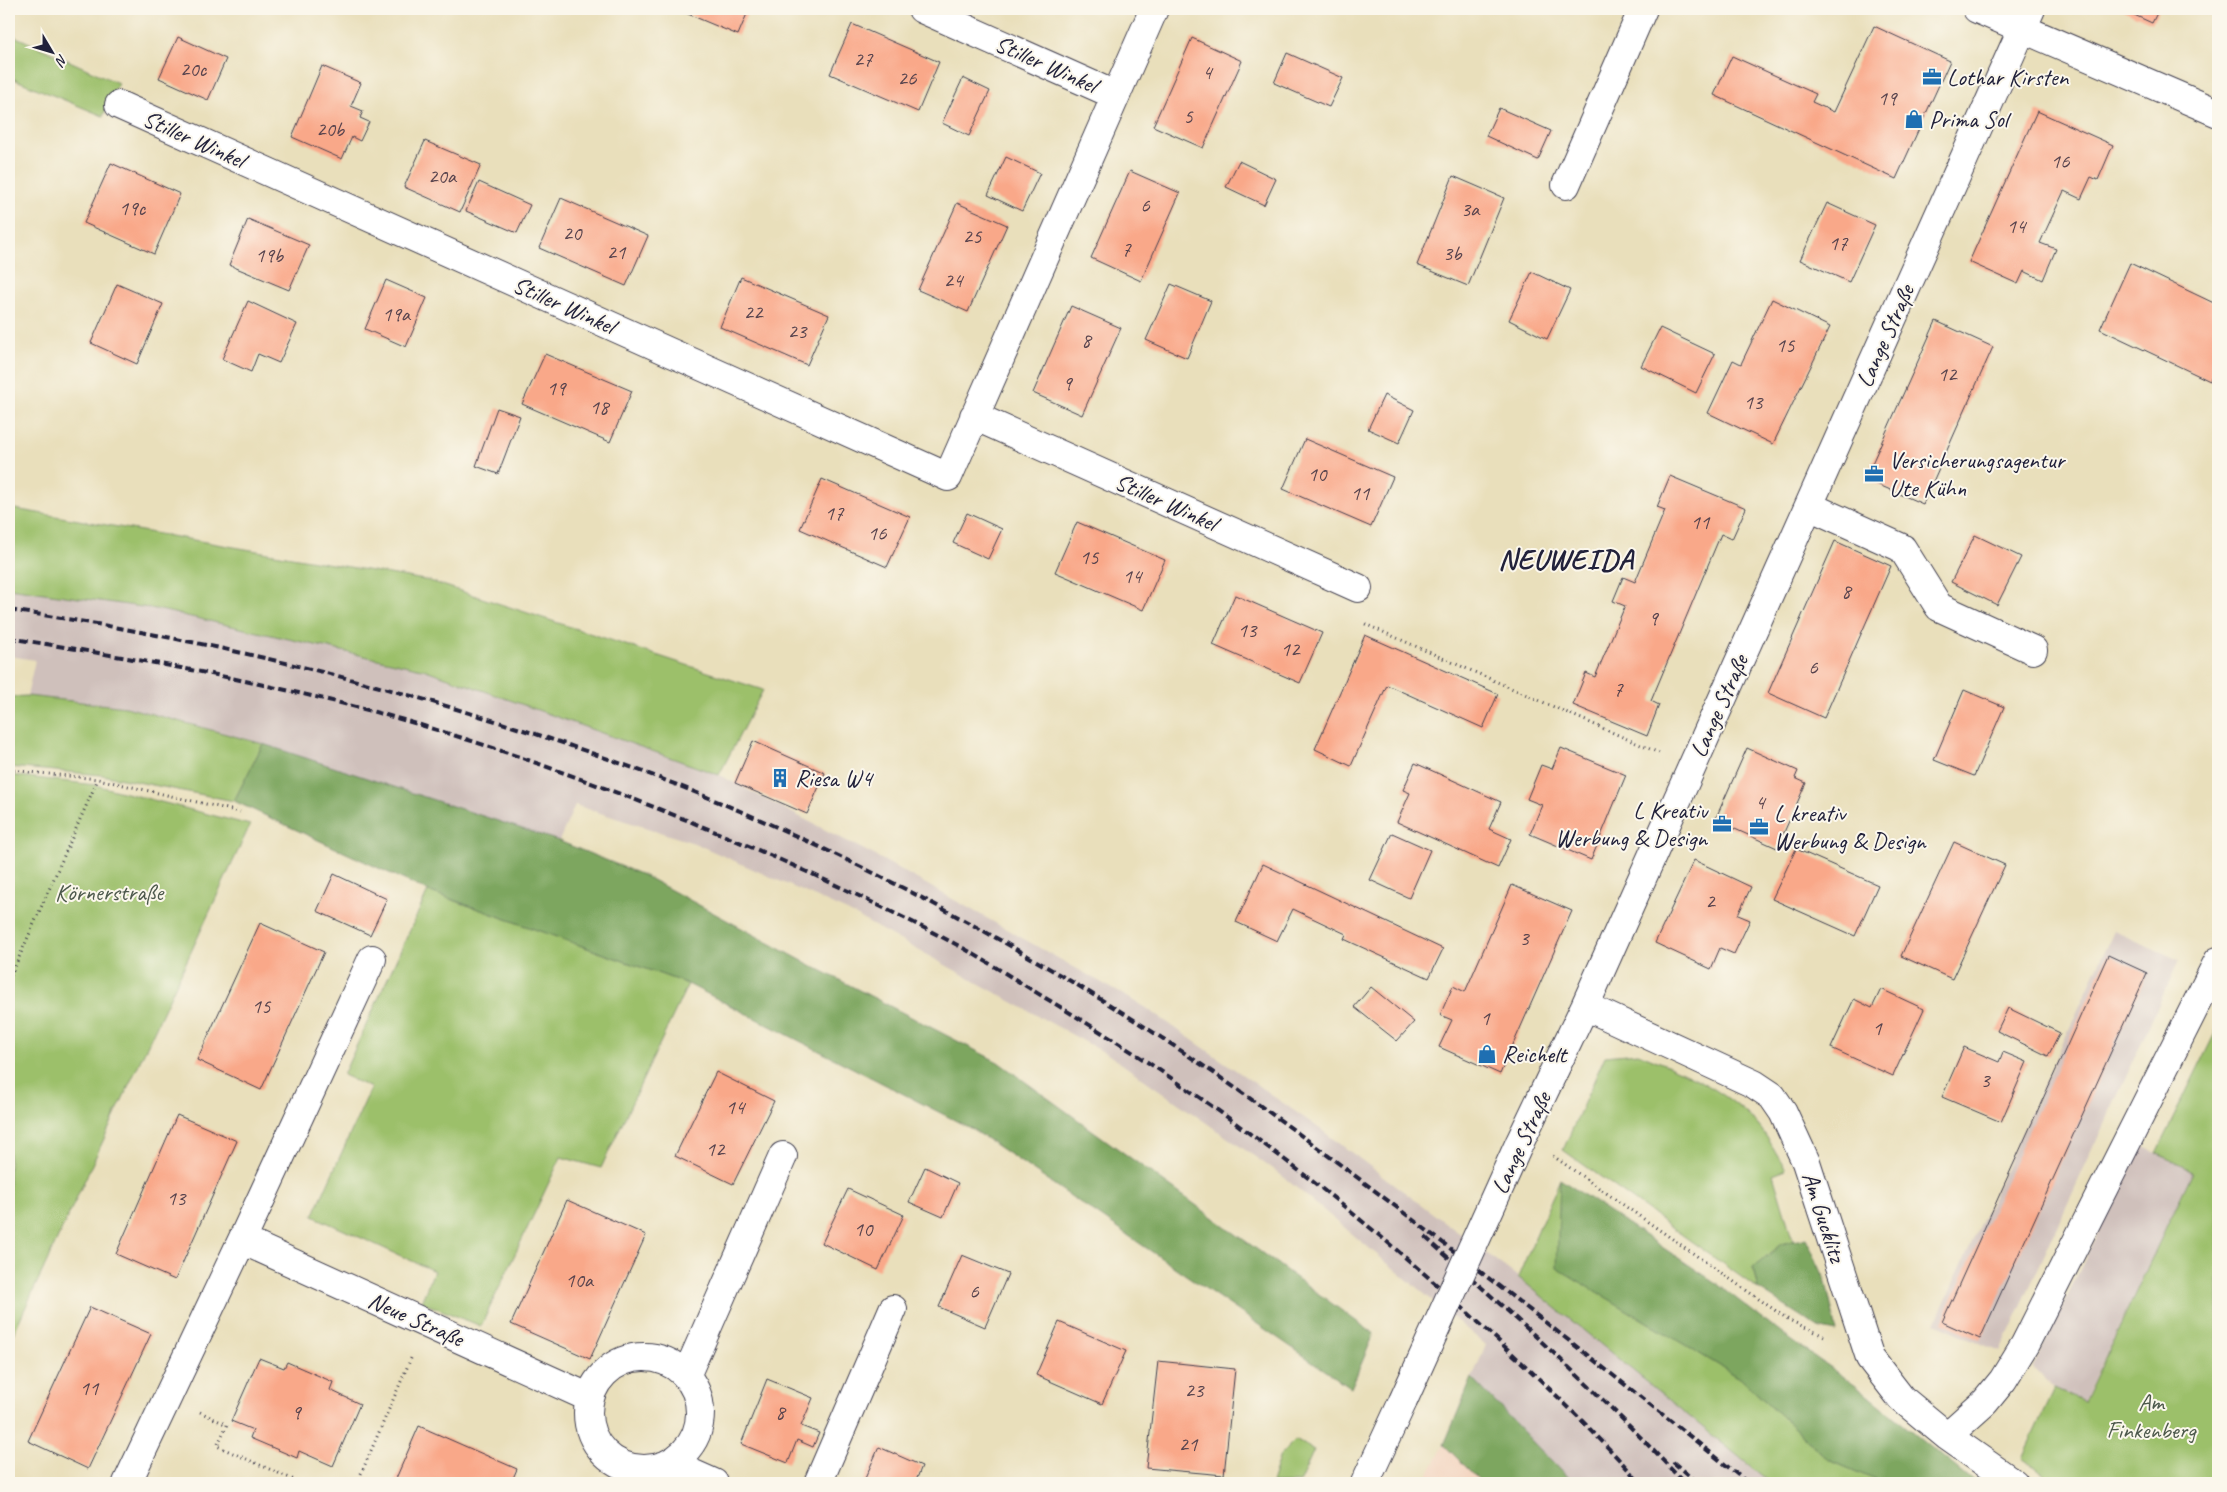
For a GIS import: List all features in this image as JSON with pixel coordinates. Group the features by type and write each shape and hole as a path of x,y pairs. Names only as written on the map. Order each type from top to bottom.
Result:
{"street":[{"name":"Stiller Winkel","path":"922,9 1115,95"},
{"name":"Stiller Winkel","path":"119,105 948,477 1154,9"},
{"path":"1566,185 1643,9"},
{"path":"1977,9 2027,19 2218,114"},
{"name":"Lange Straße","path":"1365,1483 1585,1006 2027,19"},
{"name":"Stiller Winkel","path":"974,416 1358,588"},
{"path":"1809,506 1902,548 1939,607 2033,650"},
{"path":"126,1483 242,1240 372,959"},
{"path":"1947,1436 1984,1402 2003,1380 2025,1344 2218,962"},
{"name":"Am Gucklitz","path":"1585,1006 1754,1084 1772,1096 1783,1112 1806,1162 1870,1358 1901,1398 1947,1436 2014,1483"},
{"path":"686,1376 783,1156"},
{"name":"Neue Straße","path":"242,1240 590,1398"},
{"path":"818,1483 893,1309"},
{"path":"640,1357 658,1358 674,1365 686,1376 699,1402 700,1417 697,1431 690,1444 669,1463 656,1468 641,1469 614,1460 603,1451 595,1440 588,1412 590,1398 597,1382 609,1369 624,1360 640,1357"},
{"path":"669,1463 714,1483"}],"path":[{"path":"1358,588 1364,624 1692,767"},
{"path":"9,770 98,779 240,812"},
{"path":"9,980 98,779"},
{"path":"1520,1144 1556,1157 1788,1320 1870,1358"},
{"path":"357,1483 426,1324"},
{"path":"168,1396 227,1425 217,1446 301,1483"}],"shaded area":[{"path":"9,588 156,609 426,670 719,775 874,855 1145,1007 1316,1126 1518,1277 1771,1483 1572,1483 1472,1378 1486,1345 1281,1175 1109,1055 847,911 694,843 575,805 559,841 263,744 126,707 27,696 35,660 9,656"},
{"path":"2114,931 2179,960 2000,1352 1935,1323"},
{"path":"2140,1145 2193,1171 2083,1402 2054,1389 2033,1367"},
{"path":"1444,1445 1482,1483 1424,1483"}],"green space":[{"path":"12,35 118,83 103,116 9,77 9,41"},
{"path":"9,508 430,581 763,690 719,775 426,670 156,609 9,588"},
{"path":"27,696 126,707 263,744 234,801 102,775 9,767 9,697"},
{"path":"263,744 559,841 645,876 799,959 998,1062 1374,1334 1351,1388 974,1130 688,984 428,891 234,801"},
{"name":"Körnerstraße","path":"9,775 95,785 250,825 9,1343"},
{"path":"428,891 688,984 601,1168 561,1157 481,1326 421,1302 434,1271 313,1216 371,1088 343,1075"},
{"name":"Am Finkenberg","path":"2218,1027 2218,1483 2056,1483 2022,1458 2054,1389 2084,1402 2193,1171 2156,1153"},
{"path":"1638,1053 1686,1074 1730,1100 1756,1123 1786,1169 1773,1174 1793,1241 1781,1244 1753,1268 1758,1289 1563,1150 1605,1056"},
{"path":"1560,1179 1558,1268 1740,1378 1829,1460 1874,1479 1878,1483 1771,1483 1518,1277"},
{"path":"1560,1179 1716,1283 1781,1333 1856,1386 1975,1483 1878,1483 1829,1460 1740,1378 1557,1268"},
{"path":"1806,1238 1825,1279 1837,1332 1821,1329 1758,1289 1753,1268 1781,1244"},
{"path":"1472,1378 1572,1483 1482,1483 1444,1445"},
{"path":"1295,1440 1314,1450 1299,1483 1271,1483 1280,1455"}],"building":[{"path":"676,9 749,9 738,35"},
{"path":"2121,9 2159,9 2152,23"},
{"path":"852,24 939,62 918,112 830,74"},
{"path":"1874,26 1950,61 1896,179 1714,95 1732,56 1816,94 1812,102 1834,112"},
{"path":"178,37 226,59 208,100 159,78"},
{"path":"1192,38 1242,61 1203,148 1153,126"},
{"path":"1287,53 1343,78 1329,107 1274,83"},
{"path":"322,66 361,83 351,106 363,111 360,118 369,122 360,141 352,137 342,159 292,137"},
{"path":"963,78 990,91 969,136 942,123"},
{"path":"1499,108 1551,131 1538,160 1486,136"},
{"path":"2037,111 2113,145 2098,180 2091,177 2081,199 2064,191 2040,243 2056,249 2043,280 2024,271 2018,284 1969,262"},
{"path":"425,141 481,165 460,212 404,187"},
{"path":"1006,157 1040,173 1022,211 988,195"},
{"path":"1239,161 1276,179 1264,205 1226,187"},
{"path":"111,163 180,194 154,254 84,223"},
{"path":"1130,171 1180,193 1141,281 1091,258"},
{"path":"1453,176 1504,198 1468,286 1417,265"},
{"path":"479,182 530,205 517,233 466,211"},
{"path":"561,198 648,236 626,286 539,248"},
{"path":"957,203 1007,225 968,312 918,290"},
{"path":"1827,203 1875,225 1849,282 1800,260"},
{"path":"248,219 309,245 289,290 229,265"},
{"path":"2130,263 2218,305 2218,363 2210,381 2100,329"},
{"path":"1532,272 1570,290 1547,339 1509,320"},
{"path":"741,277 829,315 807,365 720,327"},
{"path":"386,280 427,298 406,347 365,329"},
{"path":"117,284 163,304 137,364 91,343"},
{"path":"1171,284 1211,301 1187,358 1146,340"},
{"path":"1772,299 1830,327 1773,444 1708,413 1733,360 1741,364"},
{"path":"248,301 297,324 279,363 258,354 251,372 222,359"},
{"path":"1071,306 1121,328 1082,415 1033,393"},
{"path":"1936,321 1993,347 1923,504 1865,479"},
{"path":"1660,328 1715,354 1696,393 1641,366"},
{"path":"545,354 632,391 610,442 522,404"},
{"path":"1384,395 1414,410 1399,443 1368,429"},
{"path":"497,408 520,416 498,474 476,466"},
{"path":"1305,439 1393,477 1371,527 1283,489"},
{"path":"1670,476 1746,508 1732,539 1721,534 1651,701 1659,705 1647,736 1573,705 1586,673 1595,677 1625,606 1613,601 1623,577 1635,582 1665,510 1657,507"},
{"path":"822,479 910,517 887,567 800,529"},
{"path":"967,513 1002,529 988,559 953,543"},
{"path":"1077,522 1165,560 1143,610 1055,572"},
{"path":"1975,535 2021,557 1997,605 1951,582"},
{"path":"1835,541 1891,566 1824,718 1768,693"},
{"path":"1235,595 1322,633 1300,683 1213,645"},
{"path":"1365,635 1498,694 1483,728 1387,685 1351,766 1315,749"},
{"path":"1964,690 2004,707 1974,776 1934,760"},
{"name":"Riesa W4","path":"753,741 825,773 807,814 735,783"},
{"path":"1561,748 1626,775 1591,860 1530,834 1542,805 1527,799 1541,765 1552,769"},
{"path":"1747,748 1798,771 1795,778 1806,783 1777,848 1715,820"},
{"path":"1415,763 1501,802 1489,829 1511,839 1498,868 1397,822 1410,793 1403,790"},
{"path":"1392,833 1430,850 1409,898 1370,880"},
{"path":"1954,842 2005,865 1952,979 1901,956"},
{"path":"1796,849 1878,885 1855,936 1772,899"},
{"path":"1694,860 1751,887 1738,915 1750,920 1734,954 1720,948 1711,969 1655,943"},
{"path":"1263,864 1443,949 1429,978 1344,939 1346,934 1293,909 1277,941 1236,922"},
{"path":"334,874 387,899 370,935 317,911"},
{"path":"1512,885 1572,911 1500,1074 1439,1047 1452,1020 1440,1015 1453,986 1465,992"},
{"path":"260,923 324,952 261,1090 197,1060"},
{"path":"2108,955 2147,973 1980,1339 1942,1322"},
{"path":"1371,987 1414,1022 1397,1041 1354,1007"},
{"path":"1881,989 1924,1009 1893,1076 1831,1048 1854,999 1872,1008"},
{"path":"2008,1008 2060,1033 2048,1056 1997,1031"},
{"path":"1964,1047 1999,1062 2003,1052 2027,1062 2001,1122 1942,1097"},
{"path":"716,1072 774,1101 733,1184 675,1156"},
{"path":"177,1115 237,1141 175,1280 116,1254"},
{"path":"925,1167 958,1183 943,1217 909,1202"},
{"path":"848,1189 904,1215 878,1270 822,1243"},
{"path":"567,1200 646,1235 590,1359 511,1324"},
{"path":"962,1255 1008,1274 985,1327 939,1307"},
{"path":"90,1307 151,1334 88,1469 28,1441"},
{"path":"1059,1322 1126,1351 1102,1404 1036,1375"},
{"path":"259,1358 284,1368 287,1362 333,1382 330,1390 360,1404 333,1466 299,1451 297,1458 250,1438 253,1430 231,1421"},
{"path":"1158,1361 1235,1369 1224,1475 1146,1468"},
{"path":"767,1379 813,1398 801,1426 819,1433 813,1447 797,1440 788,1463 741,1444"},
{"path":"419,1426 517,1469 511,1483 394,1483"},
{"path":"879,1447 922,1466 915,1483 863,1483"}],"railway":[{"path":"9,610 81,621 225,649 437,703 577,748 643,772 709,798 839,856 965,921 1026,955 1129,1017 1253,1100 1454,1252 1748,1483"},
{"path":"9,638 273,687 394,717 462,738 595,784 714,831 839,887 963,948 1161,1071 1318,1185 1417,1268 1489,1332 1577,1416 1640,1483"},
{"path":"1425,1237 1590,1387 1684,1483"},
{"path":"1673,1462 1697,1483"}],"place":[{"name":"Lothar Kirsten","path":"1932,77"},
{"name":"Prima Sol","path":"1914,119"},
{"name":"Versicherungsagentur Ute Kühn","path":"1874,474"},
{"name":"Riesa W4","path":"780,778"},
{"name":"L Kreativ Werbung & Design","path":"1722,824"},
{"name":"L kreativ Werbung & Design","path":"1759,827"},
{"name":"Reichelt","path":"1487,1054"}],"district":[{"name":"NEUWEIDA","path":"1566,559"}]}
